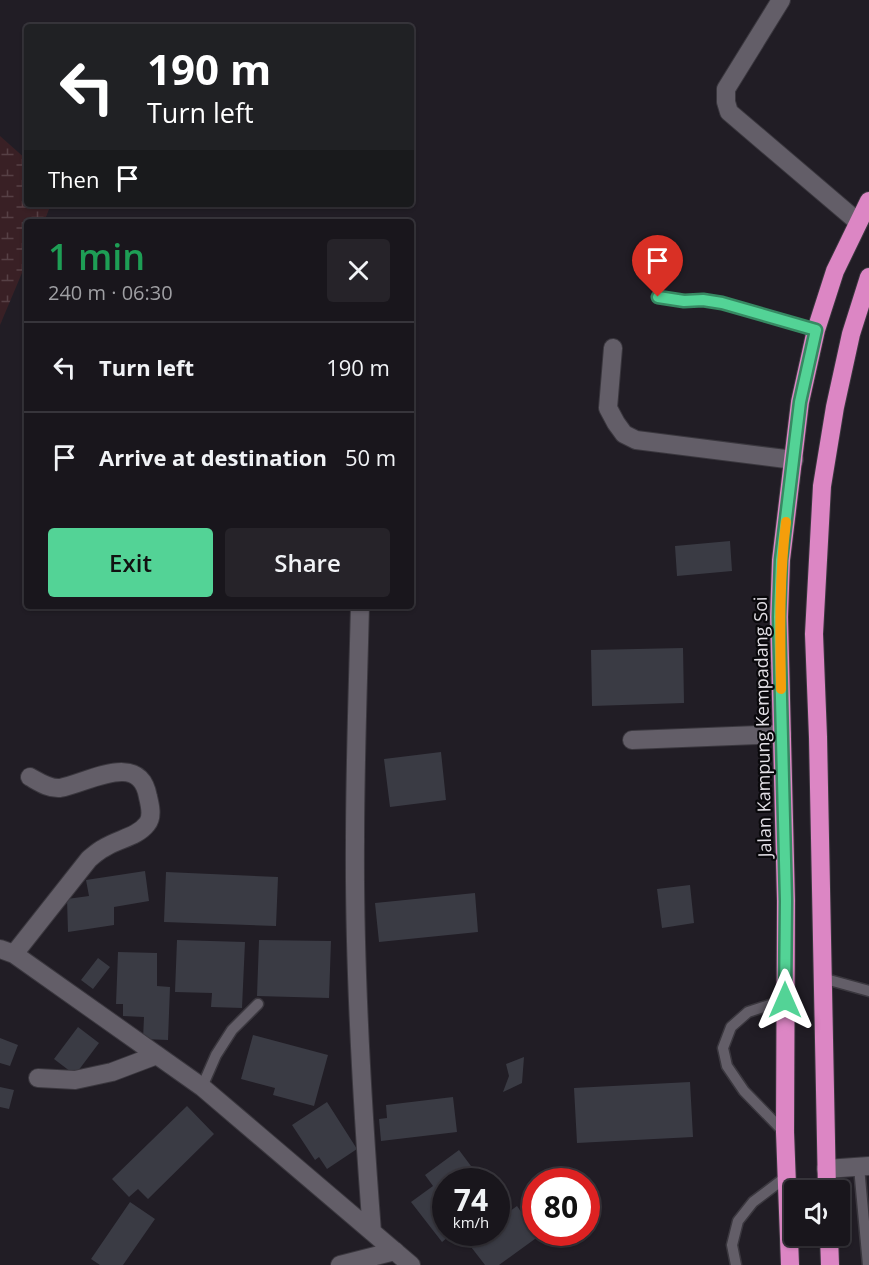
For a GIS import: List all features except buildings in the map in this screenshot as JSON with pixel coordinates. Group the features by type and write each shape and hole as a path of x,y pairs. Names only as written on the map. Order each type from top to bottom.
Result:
{"highway":[{"name":"Jalan Kampung Kempadang Soi","path":"790,1265 785,1132 786,901 779,617 781,560 800,402 816,330 835,271 869,201"},
{"path":"826,1180 814,634 822,486 835,407 851,334 869,277"},
{"path":"829,1246 830,1265"}],"street":[{"path":"781,0 726,89 729,112 858,222"},
{"path":"613,348 608,408 624,434 636,440 794,460"},
{"path":"360,609 355,843 356,923 364,1135 372,1232"},
{"path":"632,740 782,734"},
{"path":"30,777 47,786 58,788 110,773 127,771 138,777 147,789 151,811 149,822 140,831 104,848 89,859 7,951 202,1087 411,1265"},
{"path":"38,1078 75,1080 112,1072 158,1055"},
{"path":"826,1169 864,1166"},
{"path":"340,1265 395,1251"}],"lane":[{"path":"658,297 722,303 816,330"},
{"path":"822,978 869,991"},
{"path":"785,1000 748,1012 731,1027 723,1048 727,1066 744,1091 785,1132"},
{"path":"202,1087 216,1055 232,1030 258,1004"},
{"path":"864,1166 868,1265"},
{"path":"736,1265 732,1245 738,1221 753,1202 786,1176"}],"green space":[{"path":"0,136 24,157 24,207 50,207 45,219 24,219 24,268 0,325"}],"slow traffic":[{"path":"781,689 779,617 781,560 786,522"}],"route":[{"path":"658,297 722,303 816,330 800,402 781,560 779,617 786,901 785,1000"}]}
